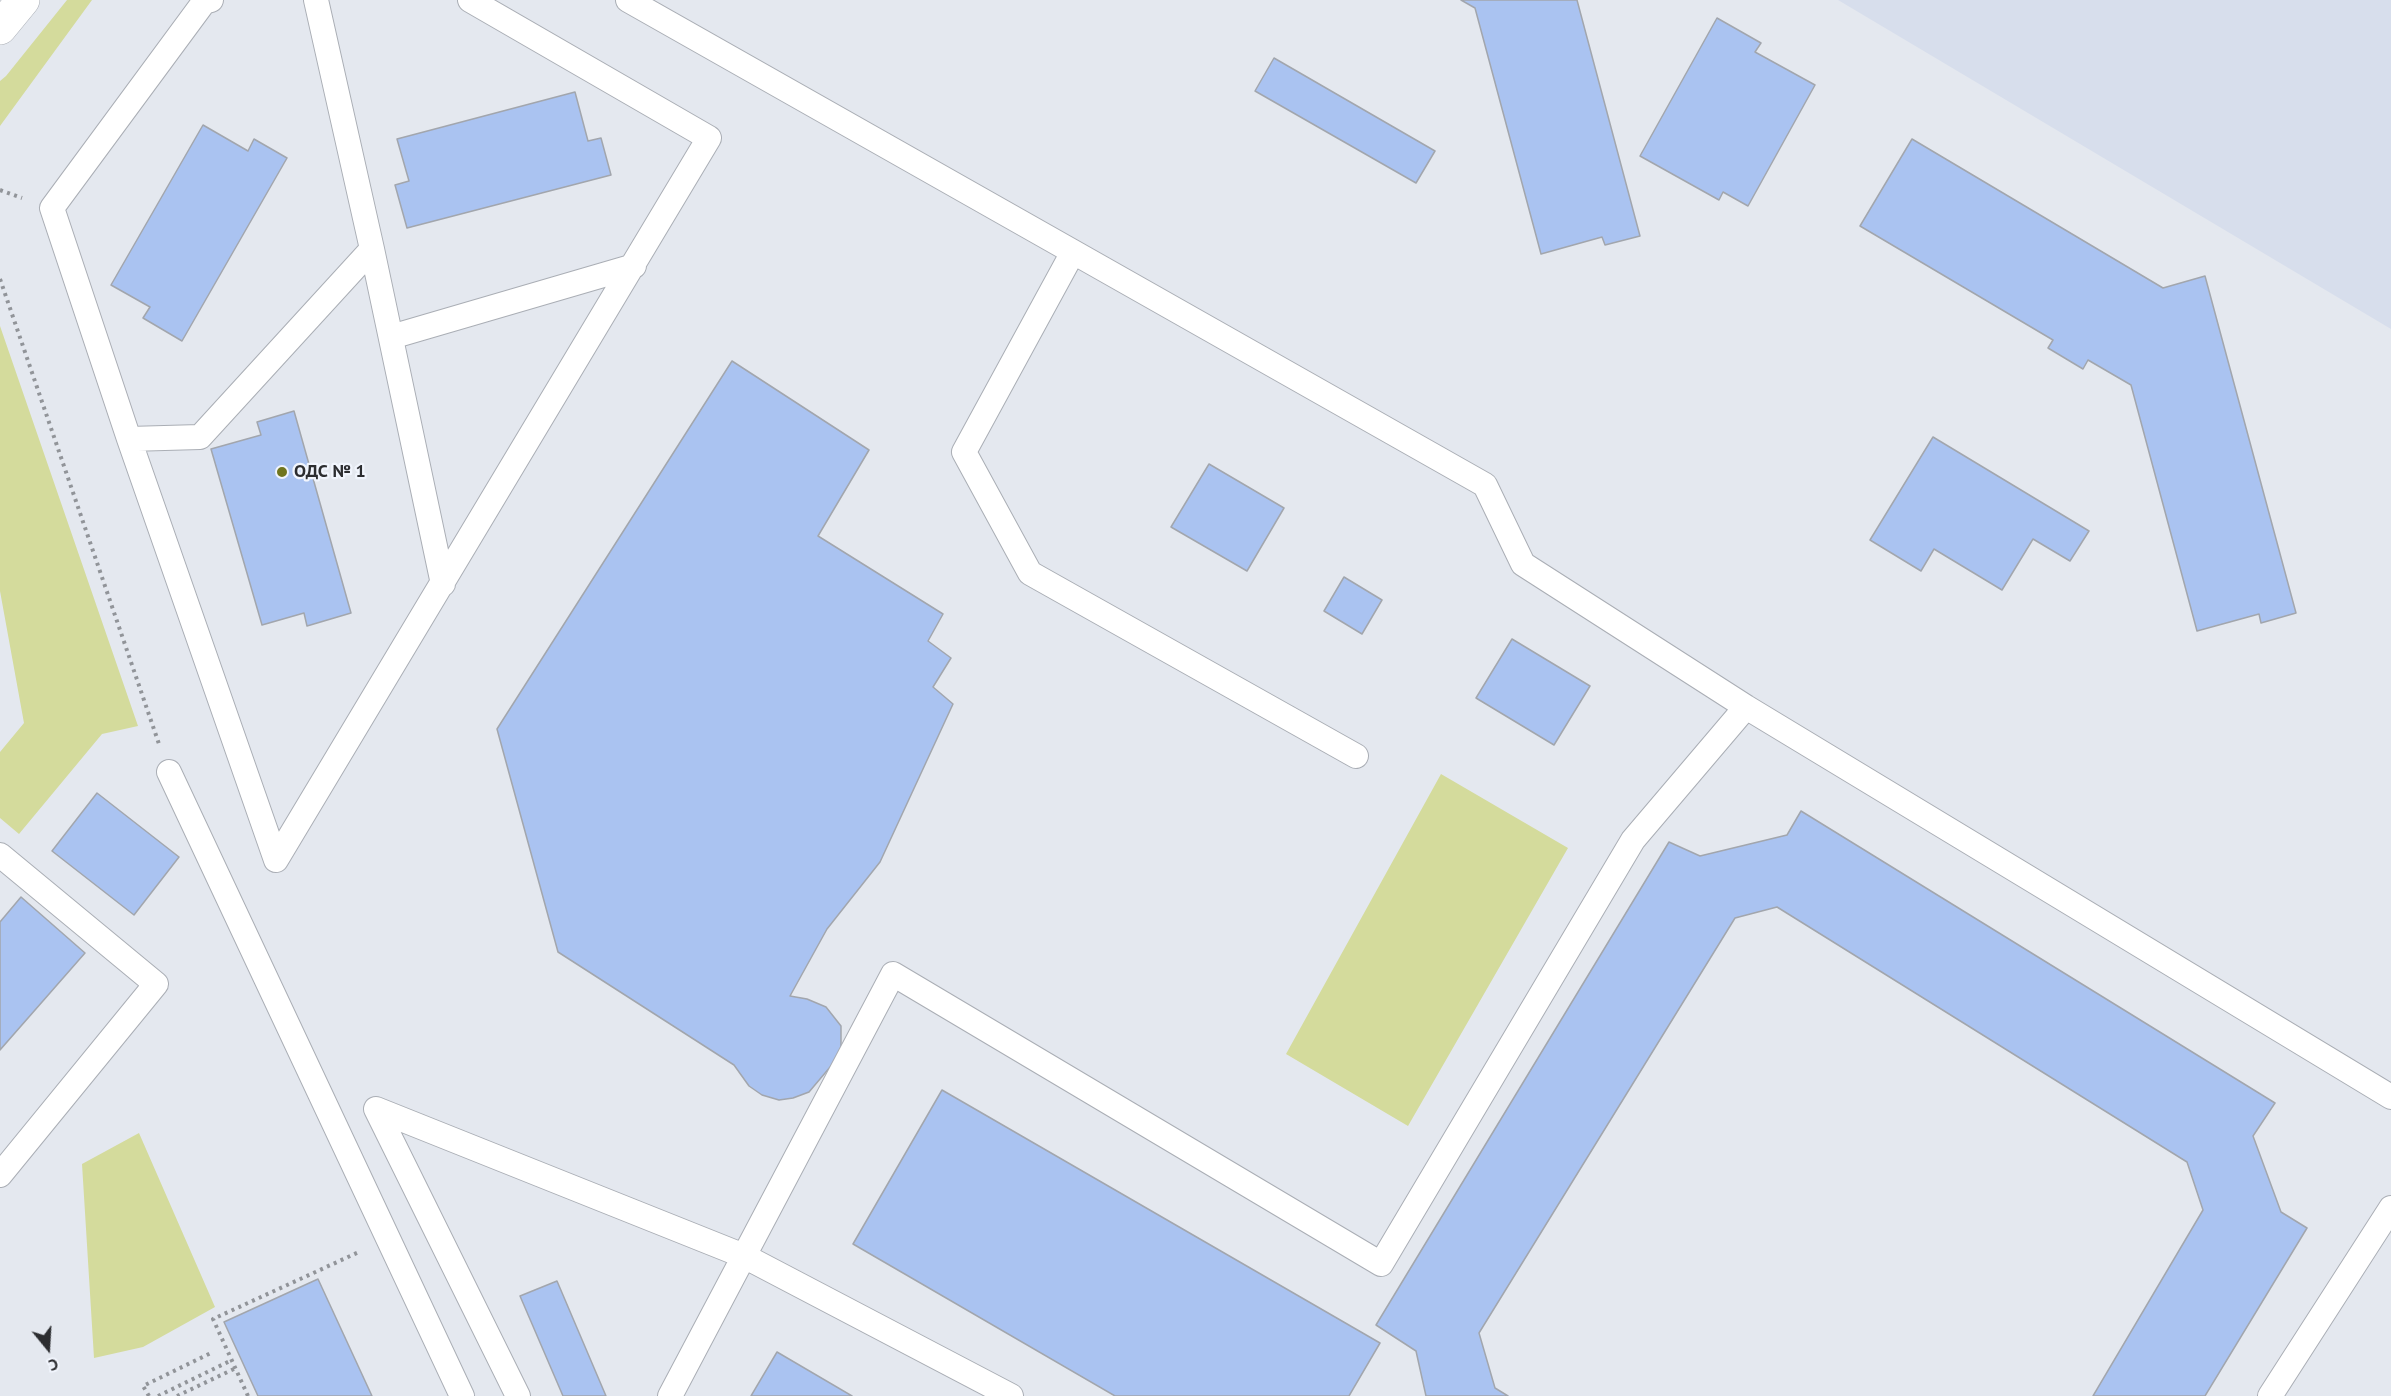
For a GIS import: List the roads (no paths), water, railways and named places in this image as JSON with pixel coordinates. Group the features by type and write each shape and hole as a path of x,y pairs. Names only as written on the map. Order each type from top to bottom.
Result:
{"street":[{"path":"0,28 23,0"}],"lane":[{"path":"211,0 204,2 52,208 129,439 276,860 710,138 470,0"},
{"path":"316,0 372,249 443,584"},
{"path":"628,0 1485,485 1523,564 1746,707 2391,1097"},
{"path":"129,439 200,437 372,249"},
{"path":"1073,252 963,452 1030,573 1356,756"},
{"path":"391,337 634,266"},
{"path":"670,1396 893,974 1381,1264 1633,840 1746,707"},
{"path":"169,772 462,1396"},
{"path":"0,855 156,984 0,1174"},
{"path":"518,1396 376,1109 744,1256 1011,1396"},
{"path":"2270,1396 2391,1208"}],"place":[{"name":"ОДС № 1","path":"282,472"}]}
